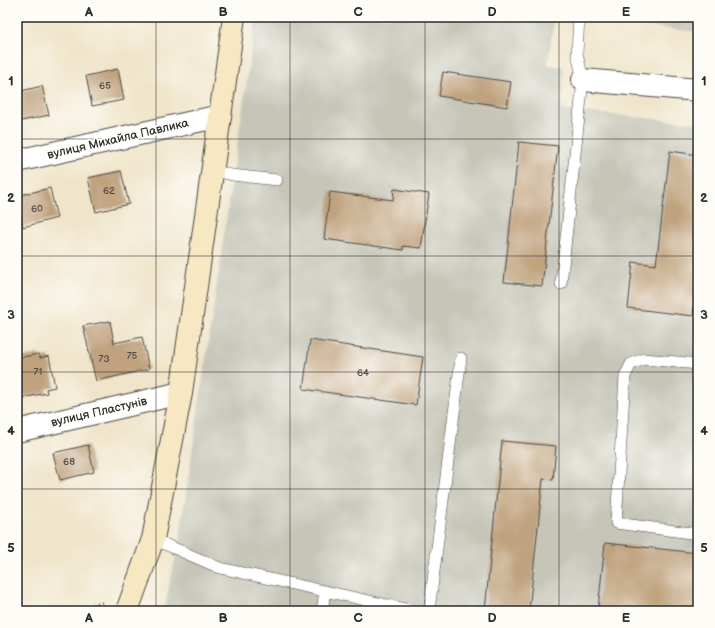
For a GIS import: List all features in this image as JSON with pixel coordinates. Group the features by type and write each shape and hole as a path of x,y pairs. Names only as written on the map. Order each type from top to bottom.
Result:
{"street":[{"path":"130,603 153,539 181,393 234,17"},
{"path":"583,80 698,95"},
{"name":"вулиця Михайла Павлика","path":"17,161 220,116"},
{"name":"вулиця Пластунів","path":"17,431 181,393"}],"lane":[{"path":"561,284 583,80 577,53 579,17"},
{"path":"212,170 232,175 277,180"},
{"path":"430,611 461,358"},
{"path":"698,364 644,359 630,364 625,376 616,523 698,534"},
{"path":"153,539 220,568 415,611"},
{"path":"322,611 325,592"}],"path":[{"path":"66,611 130,603"}],"shaded area":[{"path":"256,17 554,17 548,65 564,67 562,110 698,123 698,611 164,611 180,535"},
{"path":"562,17 698,17 698,32"}],"building":[{"path":"118,69 124,100 92,106 86,76"},
{"path":"443,72 511,82 507,107 439,96"},
{"path":"42,86 49,115 17,122 17,92"},
{"path":"519,142 558,146 542,286 504,282"},
{"path":"670,151 698,155 698,273 693,316 628,308 633,262 656,265"},
{"path":"121,171 129,204 96,212 88,178"},
{"path":"50,188 57,218 23,227 17,196"},
{"path":"394,189 429,194 421,248 403,246 403,250 324,239 330,192 393,200"},
{"path":"110,321 114,343 142,337 149,369 96,381 83,326"},
{"path":"310,340 423,357 416,405 303,389"},
{"path":"39,354 40,358 49,356 55,387 46,389 47,393 17,399 17,358"},
{"path":"502,441 556,446 553,480 543,479 529,611 485,611"},
{"path":"88,445 94,472 60,480 53,453"},
{"path":"605,543 698,553 698,611 620,611 598,609"}]}
